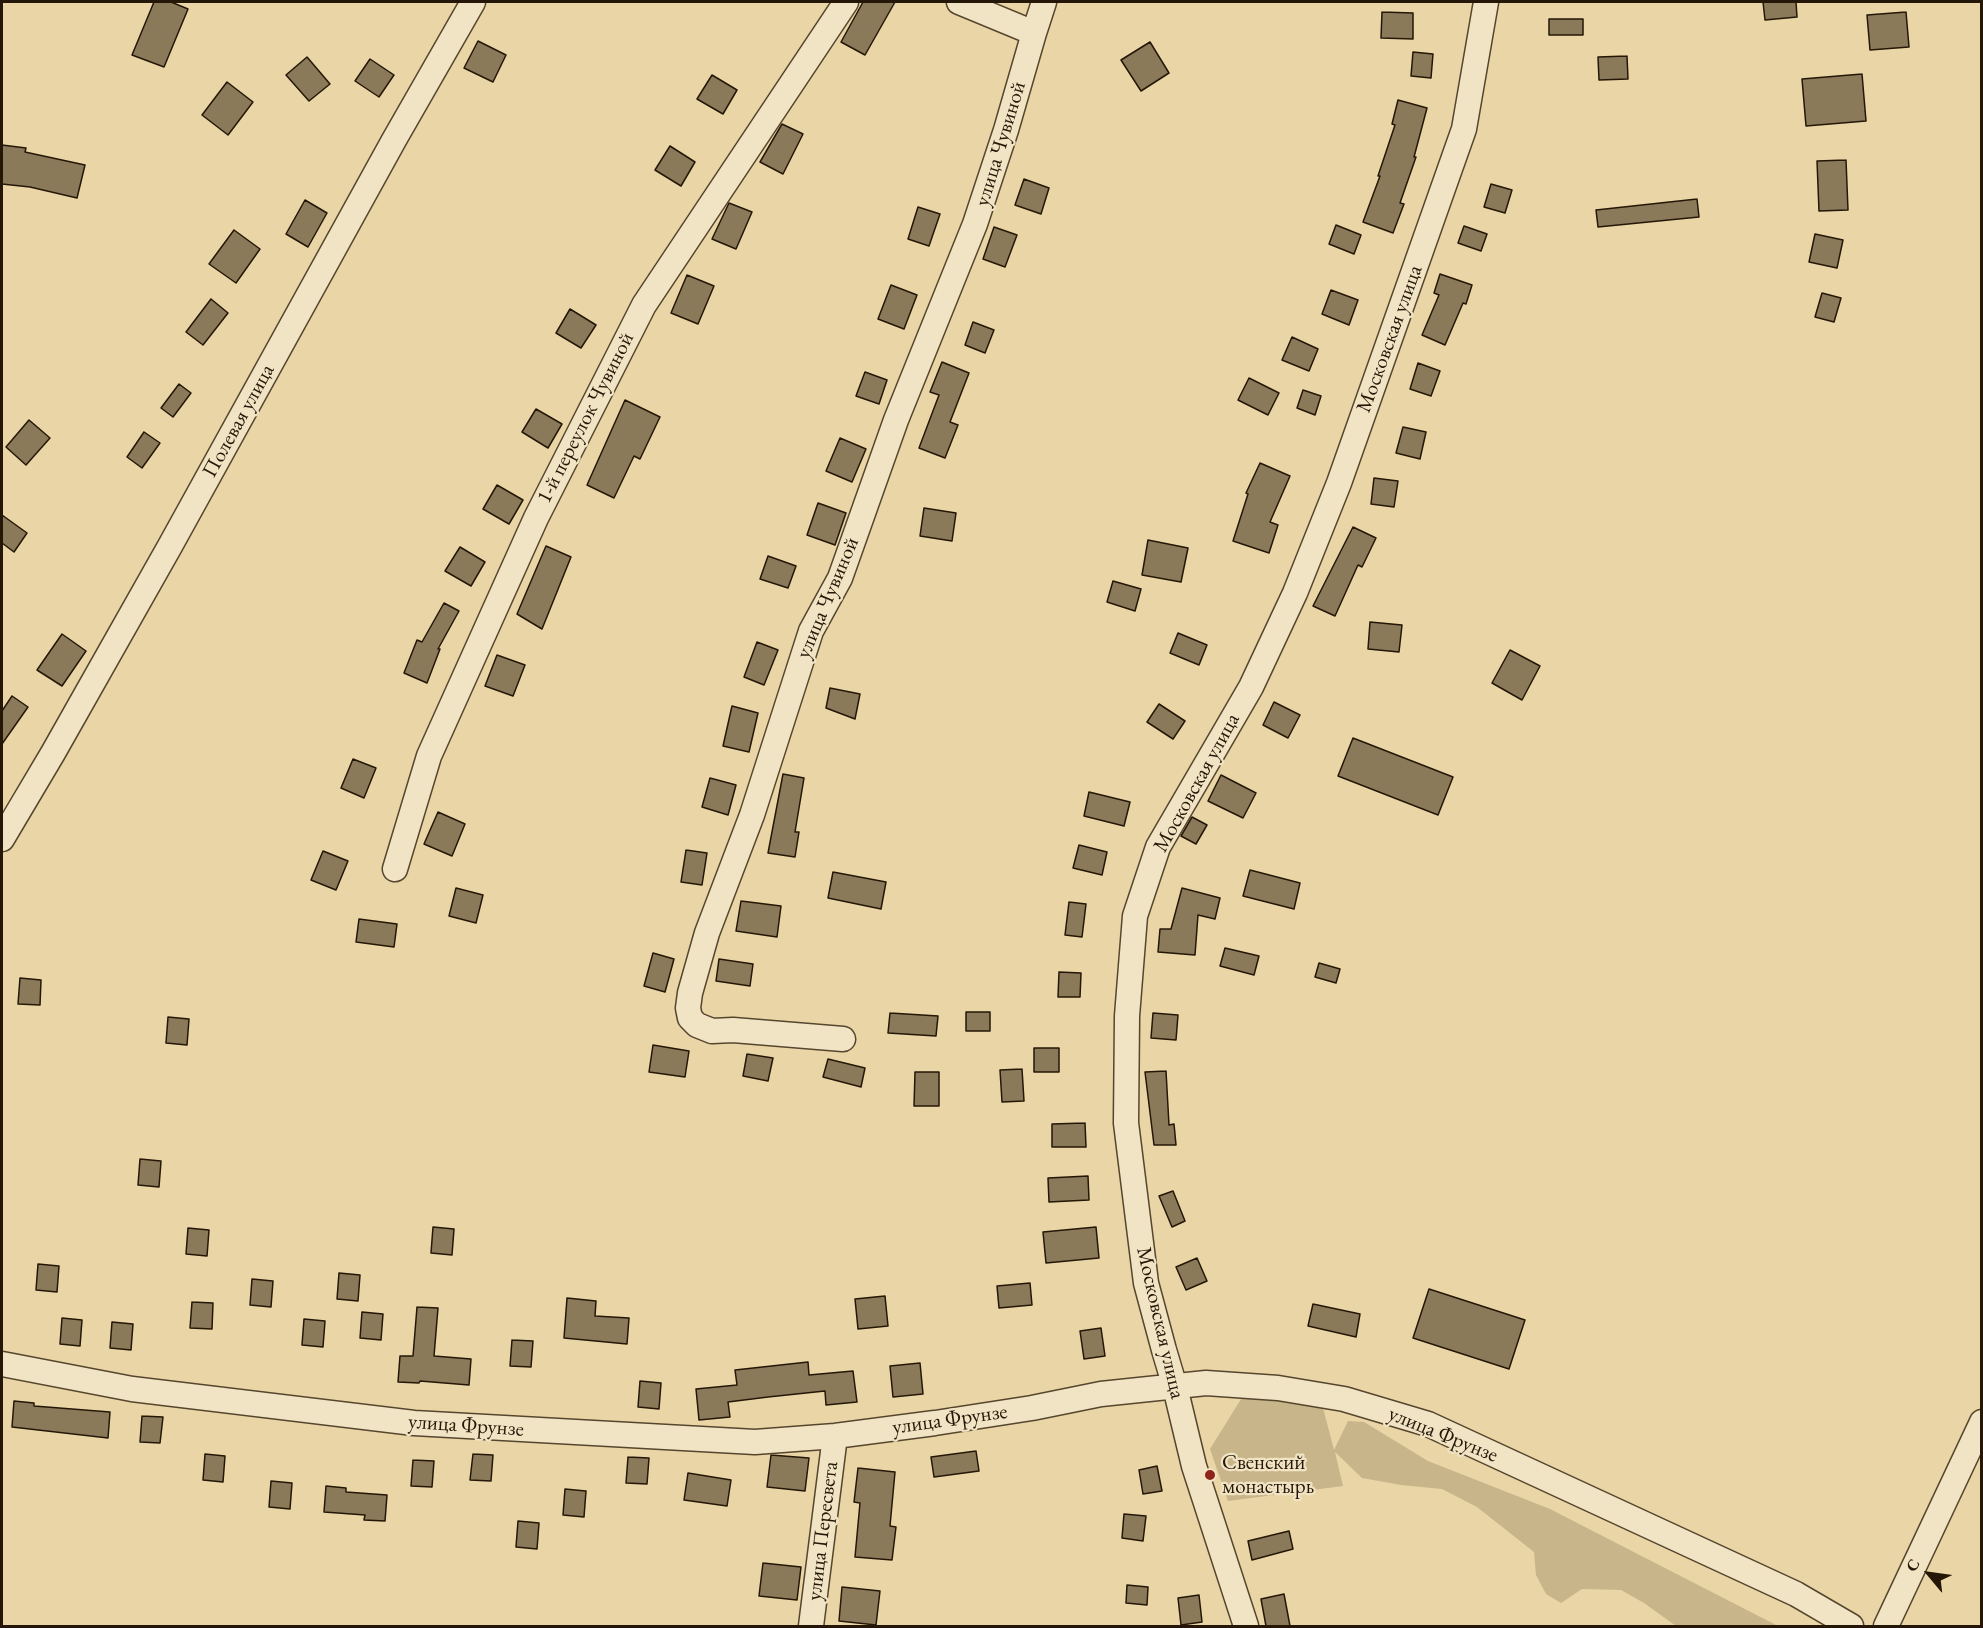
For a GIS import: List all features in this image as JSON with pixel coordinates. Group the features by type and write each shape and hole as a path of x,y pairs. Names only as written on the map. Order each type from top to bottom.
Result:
{"street":[{"name":"Полевая улица","path":"2,839 170,546 394,140 473,2"},
{"name":"1-й переулок Чувиной","path":"395,869 429,756 536,518 644,305 846,2"},
{"path":"959,2 1024,30"},
{"name":"улица Чувиной","path":"843,1039 733,1030 712,1031 698,1025 690,1018 688,1008 690,993 707,933 752,815 811,631 840,578 896,420 975,224 1006,130 1024,30 1044,2"},
{"name":"Московская улица","path":"1246,1626 1194,1466 1146,1283 1126,1123 1127,1016 1135,916 1158,847 1251,687 1294,593 1339,483 1464,129 1486,2"},
{"name":"улица Фрунзе","path":"2,1364 132,1389 414,1423 755,1442 835,1436 1032,1408 1101,1394 1206,1383 1278,1388 1344,1399 1428,1424 1796,1594 1851,1626"},
{"path":"1886,1626 1982,1422"},
{"name":"улица Пересвета","path":"811,1626 835,1436"}],"shaded area":[{"path":"1246,1391 1322,1404 1334,1450 1348,1421 1364,1422 1428,1461 1550,1509 1778,1626 1676,1626 1621,1590 1582,1589 1561,1603 1546,1594 1536,1575 1534,1552 1477,1507 1442,1489 1362,1478 1335,1452 1343,1486 1228,1501 1210,1449"}],"building":[{"path":"154,2 171,2 188,9 164,67 132,55"},
{"path":"863,2 895,2 865,55 841,42"},
{"path":"1763,2 1796,2 1797,17 1765,20"},
{"path":"1382,12 1413,13 1413,39 1381,38"},
{"path":"1906,12 1909,47 1870,50 1867,15"},
{"path":"1549,19 1583,19 1583,35 1549,35"},
{"path":"478,41 506,55 493,82 464,68"},
{"path":"1150,42 1169,73 1141,91 1121,60"},
{"path":"1413,52 1433,54 1431,78 1411,76"},
{"path":"1627,56 1628,79 1599,80 1598,57"},
{"path":"307,57 330,84 309,101 286,75"},
{"path":"370,59 394,75 379,97 355,81"},
{"path":"1862,74 1866,121 1806,126 1802,79"},
{"path":"712,75 737,90 723,114 697,99"},
{"path":"227,82 253,102 228,135 202,115"},
{"path":"1398,100 1427,108 1414,157 1416,157 1400,203 1404,204 1393,233 1363,222 1395,125 1392,124"},
{"path":"782,124 803,134 783,174 760,162"},
{"path":"2,145 26,148 25,152 85,165 77,198 30,187 2,184"},
{"path":"670,146 695,162 681,186 655,170"},
{"path":"1846,160 1848,210 1819,211 1817,161"},
{"path":"1024,179 1049,188 1041,214 1015,205"},
{"path":"1491,184 1512,190 1505,213 1484,207"},
{"path":"1697,199 1699,217 1598,227 1596,210"},
{"path":"305,200 327,213 308,247 286,234"},
{"path":"729,203 752,212 736,249 712,239"},
{"path":"918,207 940,214 929,246 908,239"},
{"path":"1336,225 1361,235 1354,254 1329,244"},
{"path":"1464,226 1487,234 1481,251 1458,243"},
{"path":"994,227 1017,235 1005,267 983,259"},
{"path":"234,230 260,249 236,283 209,264"},
{"path":"1815,234 1843,240 1837,268 1809,262"},
{"path":"1440,274 1472,285 1466,304 1463,303 1445,345 1422,335 1439,295 1434,293"},
{"path":"687,275 714,286 698,324 671,313"},
{"path":"891,285 917,295 904,329 878,319"},
{"path":"1331,290 1358,300 1349,325 1322,314"},
{"path":"1822,293 1841,298 1834,322 1815,317"},
{"path":"211,299 228,313 203,345 186,332"},
{"path":"570,309 596,325 581,348 556,333"},
{"path":"973,322 994,330 985,353 965,345"},
{"path":"1292,337 1318,349 1309,371 1282,360"},
{"path":"942,362 969,373 950,422 958,425 945,458 919,448 939,395 930,392"},
{"path":"1418,363 1440,371 1431,396 1410,389"},
{"path":"865,372 887,380 879,404 856,396"},
{"path":"1249,378 1279,393 1268,415 1238,400"},
{"path":"179,384 191,393 173,417 161,408"},
{"path":"1303,390 1321,396 1315,415 1297,408"},
{"path":"625,400 660,417 640,459 634,456 614,498 587,485"},
{"path":"536,409 562,424 548,448 522,432"},
{"path":"29,420 50,438 26,465 6,447"},
{"path":"1403,427 1426,432 1420,459 1396,453"},
{"path":"144,432 160,443 142,468 127,457"},
{"path":"840,438 866,449 852,482 826,471"},
{"path":"1260,463 1290,476 1270,522 1278,525 1269,553 1233,541 1248,494 1246,493"},
{"path":"1374,478 1398,481 1394,507 1371,504"},
{"path":"497,485 523,500 509,524 483,509"},
{"path":"818,503 846,513 835,545 807,535"},
{"path":"924,508 956,513 952,541 920,536"},
{"path":"2,515 27,533 14,552 2,543"},
{"path":"1353,527 1376,538 1362,567 1358,565 1335,616 1313,606"},
{"path":"1148,540 1188,548 1181,582 1142,575"},
{"path":"546,546 571,557 542,629 517,614"},
{"path":"460,547 485,562 471,586 445,571"},
{"path":"768,556 796,566 788,588 760,579"},
{"path":"1113,581 1141,589 1135,611 1107,602"},
{"path":"444,603 459,611 438,649 440,649 427,683 404,673 417,640 422,642"},
{"path":"1370,622 1402,625 1399,652 1368,649"},
{"path":"1178,633 1207,645 1199,665 1170,653"},
{"path":"62,634 86,651 62,686 37,670"},
{"path":"757,642 778,650 764,685 744,677"},
{"path":"1510,650 1540,666 1522,700 1492,683"},
{"path":"497,655 525,665 513,696 485,686"},
{"path":"830,688 860,694 855,719 826,708"},
{"path":"12,696 28,707 2,744 2,711"},
{"path":"1274,702 1300,715 1288,738 1263,725"},
{"path":"1159,704 1185,721 1173,739 1147,722"},
{"path":"732,706 758,713 749,752 723,746"},
{"path":"1353,738 1453,777 1438,815 1338,776"},
{"path":"353,759 376,768 364,798 341,788"},
{"path":"783,774 804,778 795,832 799,832 795,857 768,853"},
{"path":"1221,775 1256,793 1243,818 1208,801"},
{"path":"710,778 736,785 728,815 702,807"},
{"path":"1089,792 1130,802 1124,826 1084,816"},
{"path":"438,812 465,824 452,856 424,844"},
{"path":"1192,817 1207,825 1196,844 1181,836"},
{"path":"1079,845 1107,852 1102,875 1073,868"},
{"path":"686,850 707,853 702,885 681,882"},
{"path":"323,851 348,861 336,890 311,880"},
{"path":"1250,870 1300,883 1294,909 1243,896"},
{"path":"833,872 886,882 881,909 828,898"},
{"path":"456,888 483,895 476,923 449,916"},
{"path":"1182,888 1220,898 1215,919 1198,915 1195,955 1158,952 1160,929 1171,929"},
{"path":"741,901 781,906 777,937 736,931"},
{"path":"1069,902 1086,904 1082,937 1065,935"},
{"path":"359,919 397,924 394,947 356,942"},
{"path":"1225,948 1259,956 1254,975 1220,966"},
{"path":"653,953 674,959 665,992 644,986"},
{"path":"719,959 753,964 750,986 716,981"},
{"path":"1319,963 1340,969 1336,983 1315,977"},
{"path":"1059,972 1081,973 1080,997 1058,997"},
{"path":"20,978 41,980 40,1005 18,1004"},
{"path":"966,1012 990,1012 990,1031 966,1031"},
{"path":"890,1013 938,1016 936,1036 888,1033"},
{"path":"1153,1013 1178,1015 1176,1040 1151,1038"},
{"path":"168,1017 189,1019 187,1045 166,1043"},
{"path":"653,1045 689,1051 685,1077 649,1072"},
{"path":"1034,1048 1059,1048 1059,1072 1034,1072"},
{"path":"747,1054 773,1058 768,1081 743,1076"},
{"path":"828,1059 865,1068 861,1087 823,1077"},
{"path":"1022,1069 1024,1101 1002,1102 1000,1070"},
{"path":"1166,1071 1169,1125 1174,1124 1176,1145 1154,1145 1145,1072"},
{"path":"915,1072 939,1072 939,1106 914,1106"},
{"path":"1085,1123 1086,1147 1052,1147 1052,1124"},
{"path":"140,1159 161,1161 159,1187 138,1185"},
{"path":"1088,1176 1089,1200 1049,1202 1048,1178"},
{"path":"1173,1191 1185,1221 1172,1227 1159,1196"},
{"path":"433,1227 454,1229 452,1255 431,1253"},
{"path":"1096,1227 1099,1258 1046,1263 1043,1232"},
{"path":"188,1228 209,1230 207,1256 186,1254"},
{"path":"1197,1258 1207,1281 1186,1290 1176,1267"},
{"path":"38,1264 59,1266 57,1292 36,1290"},
{"path":"339,1273 360,1275 358,1301 337,1299"},
{"path":"252,1279 273,1281 271,1307 250,1305"},
{"path":"1030,1283 1032,1305 999,1308 997,1286"},
{"path":"1429,1289 1525,1320 1509,1369 1413,1338"},
{"path":"885,1296 888,1326 858,1329 855,1299"},
{"path":"567,1298 596,1301 595,1316 629,1318 627,1344 564,1338"},
{"path":"192,1302 213,1303 212,1329 190,1328"},
{"path":"1313,1304 1360,1314 1356,1337 1308,1326"},
{"path":"417,1307 438,1308 434,1356 471,1359 469,1385 420,1381 419,1383 398,1382 400,1356 413,1356"},
{"path":"362,1312 383,1314 381,1340 360,1338"},
{"path":"62,1318 82,1320 80,1346 60,1344"},
{"path":"304,1319 325,1321 323,1347 302,1345"},
{"path":"112,1322 133,1324 131,1350 110,1348"},
{"path":"1101,1328 1105,1356 1084,1359 1080,1331"},
{"path":"512,1340 533,1341 531,1367 510,1366"},
{"path":"808,1362 809,1375 853,1371 857,1402 826,1405 825,1391 768,1397 728,1402 730,1417 699,1420 696,1389 737,1385 735,1370"},
{"path":"920,1363 923,1394 893,1397 890,1366"},
{"path":"640,1381 661,1383 659,1409 638,1407"},
{"path":"14,1401 34,1403 34,1406 110,1412 108,1438 12,1427"},
{"path":"142,1416 163,1417 160,1443 140,1442"},
{"path":"976,1451 979,1471 934,1477 931,1457"},
{"path":"205,1454 225,1456 223,1482 203,1480"},
{"path":"473,1454 493,1455 491,1481 470,1480"},
{"path":"771,1455 809,1458 805,1491 767,1487"},
{"path":"628,1457 649,1458 647,1484 626,1483"},
{"path":"413,1460 434,1461 432,1487 411,1486"},
{"path":"1157,1466 1162,1491 1143,1494 1139,1470"},
{"path":"858,1468 895,1472 890,1526 896,1527 892,1560 855,1557 860,1503 854,1502"},
{"path":"688,1473 731,1480 727,1506 684,1500"},
{"path":"271,1481 292,1483 290,1509 269,1507"},
{"path":"326,1486 346,1488 346,1492 387,1495 385,1521 364,1520 365,1515 324,1512"},
{"path":"565,1489 586,1491 584,1517 563,1515"},
{"path":"1124,1514 1146,1516 1143,1541 1122,1538"},
{"path":"518,1521 539,1523 537,1549 516,1547"},
{"path":"1289,1531 1293,1549 1252,1560 1248,1541"},
{"path":"763,1563 801,1567 797,1600 759,1596"},
{"path":"1127,1585 1148,1587 1147,1605 1126,1603"},
{"path":"842,1587 880,1591 876,1625 839,1621"},
{"path":"1284,1594 1290,1626 1266,1626 1261,1599"},
{"path":"1199,1595 1202,1622 1181,1625 1178,1598"}],"place":[{"name":"Свенский монастырь","path":"1210,1475"}]}
